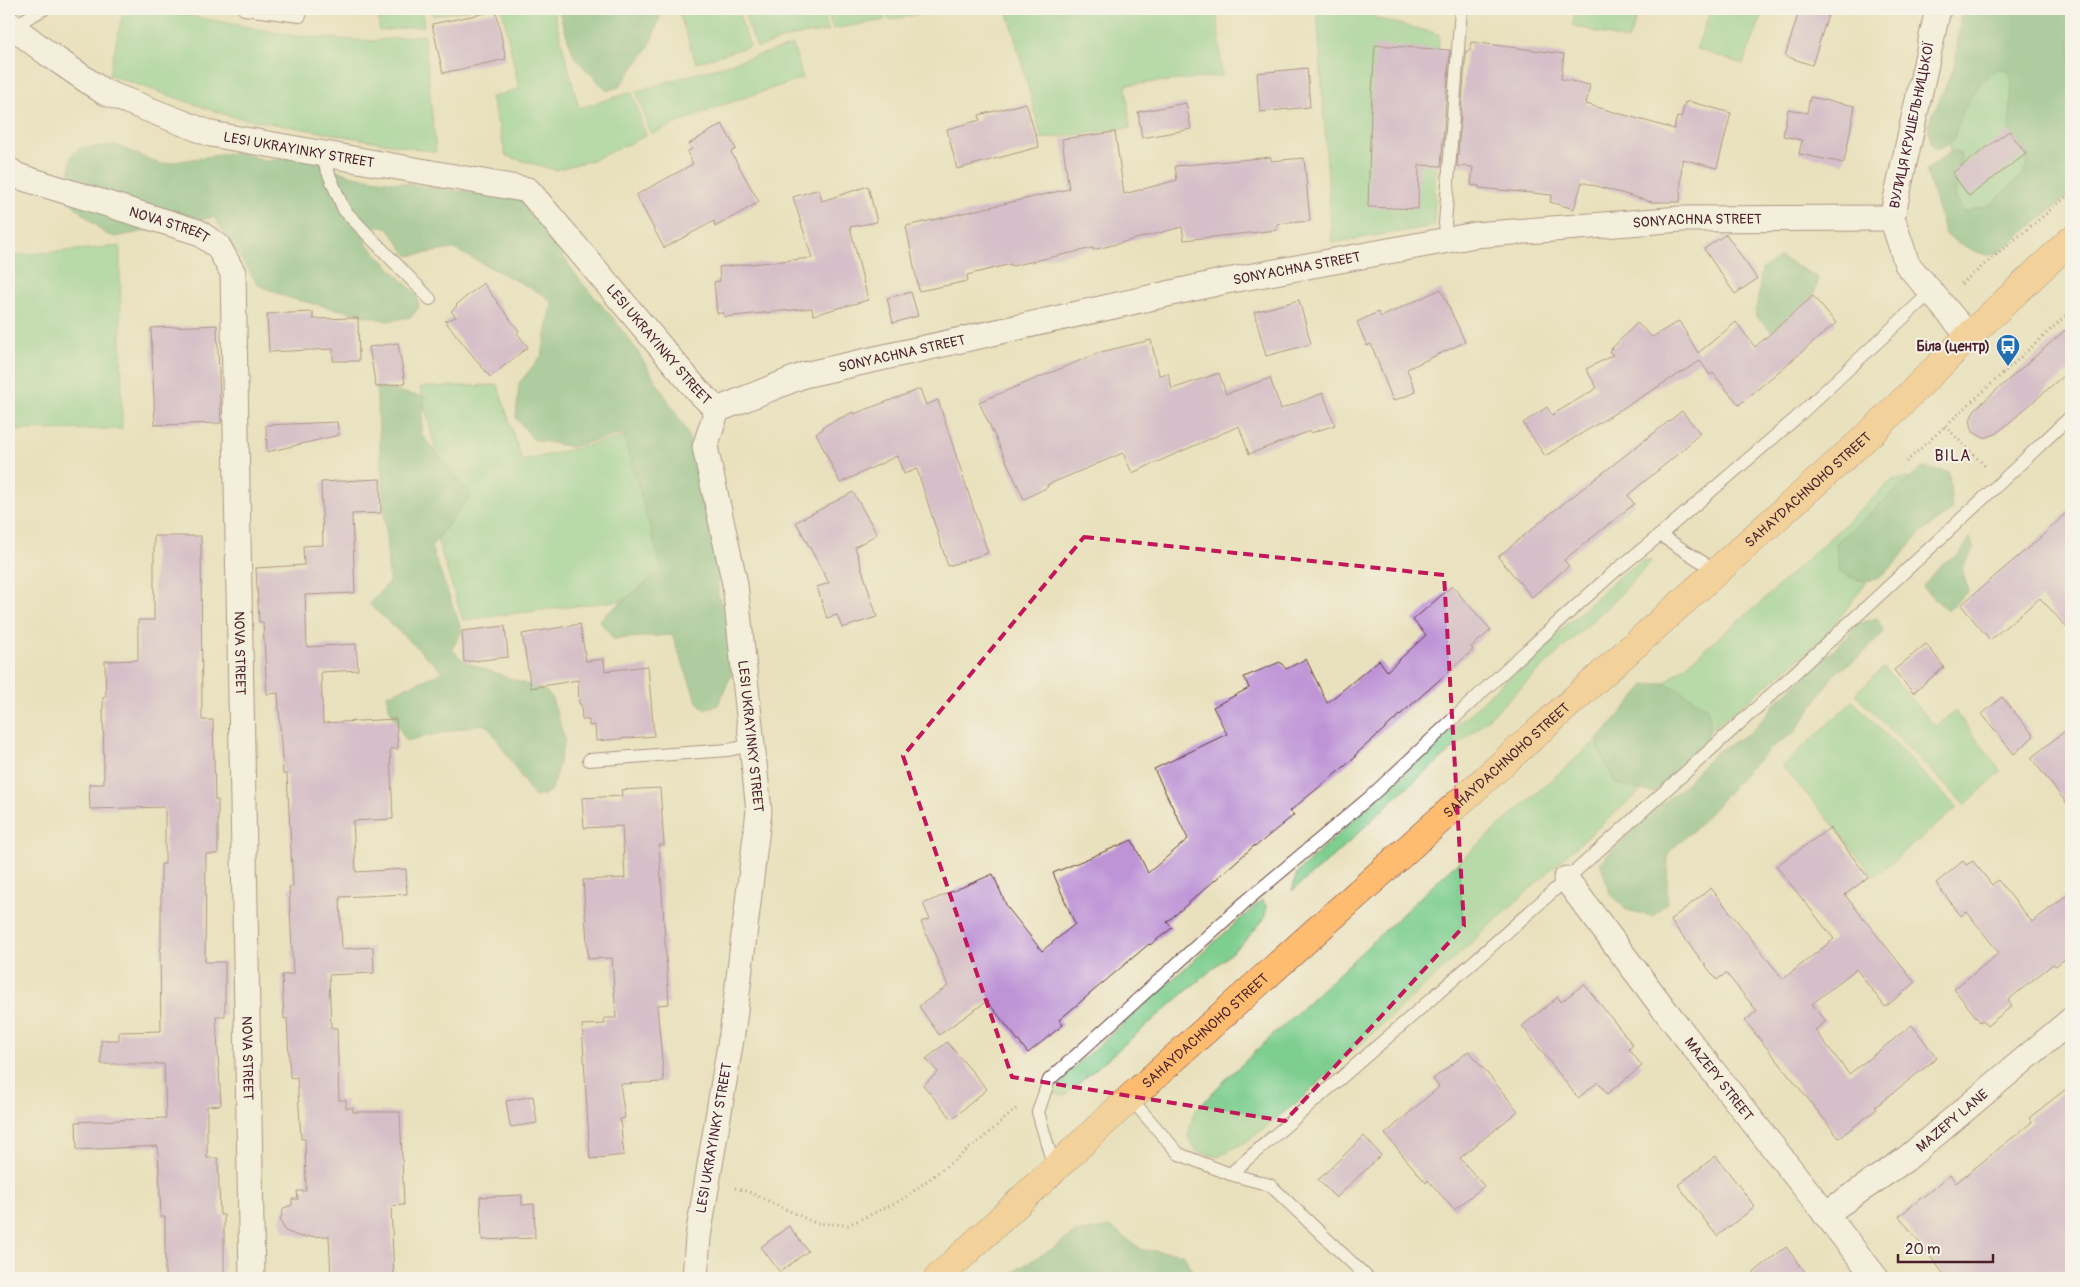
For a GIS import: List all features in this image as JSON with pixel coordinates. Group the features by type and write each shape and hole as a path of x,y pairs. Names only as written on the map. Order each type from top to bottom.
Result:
{"main road":[{"name":"SAHAYDACHNOHO STREET","path":"938,1278 1130,1098 1873,431 1969,336 2071,240"}],"street":[{"name":"ВУЛИЦЯ КРУШЕЛЬНИЦЬКОЇ","path":"1938,9 1892,218 1907,264 1969,336"},
{"name":"LESI UKRAYINKY STREET","path":"11,24 104,92 211,134 528,190 716,410 705,447 735,584 759,811 733,1026 698,1237 695,1278"},
{"name":"NOVA STREET","path":"13,173 198,232 218,246 232,273 252,1278"},
{"name":"SONYACHNA STREET","path":"716,410 804,376 1221,282 1475,235 1681,219 1892,218"},
{"name":"MAZEPY STREET","path":"1566,879 1664,1009 1876,1278"},
{"name":"MAZEPY LANE","path":"1825,1214 1906,1159 2071,1020"}],"lane":[{"path":"11,24 44,9"},
{"path":"244,9 300,16"},
{"path":"1447,240 1445,223 1461,9"},
{"path":"320,153 344,210 430,298"},
{"path":"1054,1168 1038,1112 1048,1080 1245,902 1370,798 1513,663 1614,572 1660,535 1935,297"},
{"path":"1230,1174 1395,1033 1566,879 1873,602 2071,416"},
{"path":"1660,535 1718,572"},
{"path":"589,760 728,750 752,745"},
{"path":"1130,1098 1179,1154 1230,1174 1270,1185 1368,1278"}],"path":[{"path":"1935,297 2071,193"},
{"path":"1906,462 2071,311"},
{"path":"1945,426 2000,483"},
{"path":"707,1180 749,1192 815,1223 848,1224 902,1200 984,1138 1048,1080"}],"highlighted area":[{"path":"1084,537 1444,575 1464,926 1285,1121 1012,1077 903,756"}],"green space":[{"path":"155,9 295,36 371,41 424,35 436,152 229,116 109,75 122,16"},
{"path":"378,9 422,9 424,26 379,31"},
{"path":"432,9 471,9 433,16"},
{"path":"502,9 553,9 579,108 632,92 646,136 593,160 555,170 506,156 491,97 519,89"},
{"path":"558,9 663,9 649,47 619,87 607,91 574,57"},
{"path":"678,9 737,9 750,46 696,63"},
{"path":"742,9 822,9 829,31 794,36 757,48"},
{"path":"826,9 882,9 885,20 833,29"},
{"path":"885,9 946,9 889,20"},
{"path":"1007,9 1217,9 1222,76 1126,85 1130,128 1042,139"},
{"path":"1317,9 1375,9 1375,18 1439,34 1434,226 1332,243"},
{"path":"1577,9 1640,9 1628,41 1572,25"},
{"path":"1711,9 1765,9 1743,64 1696,49"},
{"path":"1961,9 2071,9 2071,194 2002,250 1991,255 1972,250 1945,234 1926,170 1953,150 1961,155 1954,197 1964,212 1990,205 2025,172 2028,163 2026,154 2009,131 2012,82 2010,73 2001,68 1989,75 1974,92 1963,111 1952,140 1943,148 1936,150 1931,143 1928,125 1955,65"},
{"path":"2071,9 2071,169 1958,221 1947,122 1968,37"},
{"path":"793,45 803,78 723,105 651,134 636,91"},
{"path":"115,145 161,164 238,152 267,161 320,153 337,170 353,176 456,191 481,191 522,199 545,220 554,244 582,283 613,318 636,349 685,428 705,478 719,526 718,594 739,658 718,705 705,710 697,702 672,635 613,639 599,620 662,570 623,434 571,447 533,439 516,418 519,383 542,355 552,303 544,295 454,249 408,256 387,227 374,227 362,232 366,243 417,295 419,308 411,317 387,321 289,298 258,285 214,217 116,237 105,234 68,200 71,156 79,148"},
{"path":"120,246 122,429 9,430 9,256"},
{"path":"1780,257 1819,278 1810,307 1780,322 1784,342 1755,316 1762,269"},
{"path":"498,385 522,461 631,435 672,594 463,620 426,505 447,496 420,387"},
{"path":"376,387 425,397 421,434 471,495 431,547 462,631 452,649 465,662 546,691 552,698 565,739 552,790 544,795 534,797 489,727 481,724 406,741 389,708 387,695 443,672 369,604 389,582"},
{"path":"1922,468 1949,472 1952,510 1918,536 1893,566 1876,579 1866,581 1839,571 1836,543"},
{"path":"1907,478 1922,484 1870,577 1823,640 1717,725 1577,846 1301,1099 1249,1140 1218,1157 1196,1151 1188,1136 1194,1112 1222,1083 1445,874 1601,736 1760,603 1892,480"},
{"path":"1970,537 1974,550 1962,567 1968,591 1948,611 1922,587 1943,563 1960,554"},
{"path":"1645,560 1651,561 1621,594 1477,729 1400,793 1333,857 1292,891 1297,873 1359,814 1623,573"},
{"path":"1877,618 1884,632 1860,657 1834,674 1795,732 1771,748 1748,770 1699,825 1668,853 1667,903 1653,916 1626,910 1610,894 1600,862 1649,814 1678,791 1712,756 1751,732 1777,701 1848,636 1856,624"},
{"path":"1884,667 1936,727 1955,711 2001,771 1965,805 1855,694"},
{"path":"1664,683 1674,687 1707,708 1710,719 1707,739 1654,793 1616,784 1597,746 1601,736 1645,685"},
{"path":"1853,701 1957,808 1874,877 1825,815 1782,766"},
{"path":"1262,900 1267,907 1264,919 1245,941 1064,1096 1056,1094 1053,1087 1066,1074"},
{"path":"1110,1227 1143,1250 1183,1253 1197,1278 1007,1278 1019,1268 1052,1249 1074,1233"}],"building":[{"path":"1800,9 1830,9 1812,65 1785,56"},
{"path":"496,11 506,59 443,73 432,24"},
{"path":"1471,42 1564,54 1561,79 1590,85 1586,104 1674,129 1677,117 1681,118 1685,102 1687,103 1688,101 1731,113 1717,168 1682,159 1680,202 1652,202 1582,182 1574,209 1550,202 1552,195 1479,188 1479,186 1471,185 1473,167 1457,166 1466,51 1470,51"},
{"path":"1375,45 1450,50 1441,166 1419,165 1418,209 1368,207"},
{"path":"1307,68 1310,107 1260,112 1257,73"},
{"path":"1810,97 1855,106 1844,163 1799,154 1802,140 1783,136 1788,109 1807,113"},
{"path":"1026,103 1039,147 957,169 947,129 980,120 979,115"},
{"path":"1186,103 1191,129 1142,138 1138,112"},
{"path":"722,124 736,149 731,152 759,202 715,227 714,221 664,248 636,195 693,164 687,152 692,149 689,144"},
{"path":"2009,131 2026,154 1969,196 1952,173"},
{"path":"1115,132 1124,194 1177,180 1175,166 1271,157 1271,161 1304,158 1310,221 1277,224 1277,230 1184,240 1182,227 1093,250 1093,248 1012,266 1011,264 967,275 968,281 919,291 906,226 1069,189 1062,139"},
{"path":"868,186 877,222 850,227 868,300 813,315 812,308 724,317 724,313 717,313 714,282 720,281 719,267 812,258 793,197 819,189 822,201"},
{"path":"1726,234 1757,279 1735,294 1704,249"},
{"path":"483,283 519,331 517,333 528,347 490,377 445,321 456,317 451,311"},
{"path":"1441,289 1465,342 1407,369 1416,392 1393,401 1371,344 1367,346 1357,322 1378,312 1381,317"},
{"path":"911,292 918,316 893,323 887,298"},
{"path":"1813,296 1836,323 1739,405 1713,373 1710,375 1700,361 1545,456 1523,423 1547,407 1552,415 1597,388 1586,369 1613,355 1609,351 1637,323 1652,337 1679,321 1698,353 1736,322 1755,347"},
{"path":"1299,300 1311,344 1266,356 1254,312"},
{"path":"313,312 313,319 358,318 359,361 333,361 333,349 269,352 267,314"},
{"path":"217,325 221,423 155,425 151,328"},
{"path":"2071,325 2071,369 1996,434 1984,438 1973,432 1970,420 1975,409"},
{"path":"1151,340 1159,375 1168,373 1172,389 1219,373 1226,394 1270,378 1281,409 1323,393 1335,425 1311,433 1310,431 1249,454 1239,426 1132,473 1123,453 1047,485 1048,487 1024,499 979,402 1101,352"},
{"path":"398,343 405,383 376,387 369,347"},
{"path":"920,389 926,405 938,400 988,553 948,566 917,469 904,474 897,456 840,483 816,433 823,429 822,427 853,412 854,414"},
{"path":"1682,411 1700,433 1628,495 1634,504 1564,560 1569,566 1532,597 1498,557"},
{"path":"337,422 339,435 267,452 266,425"},
{"path":"380,479 381,513 352,514 355,593 305,595 307,647 356,644 358,670 321,672 323,723 396,719 398,749 390,749 393,819 353,821 356,872 406,869 407,894 340,897 342,949 373,947 374,973 329,975 331,1028 337,1028 339,1100 346,1100 346,1108 353,1108 353,1112 400,1112 404,1205 391,1206 394,1278 331,1278 329,1236 301,1237 285,1231 280,1220 284,1208 292,1205 292,1199 298,1199 297,1191 306,1191 305,1139 301,1139 297,1077 290,1078 287,1018 284,1019 282,975 293,974 289,887 293,887 287,774 283,774 278,693 267,694 263,622 259,622 256,568 304,565 303,546 323,545 321,482"},
{"path":"853,492 877,534 855,547 877,617 842,628 837,615 827,618 817,587 829,583 796,522"},
{"path":"2071,508 2071,632 2040,598 1990,640 1961,605 2042,536"},
{"path":"154,536 201,536 202,720 213,720 215,800 218,800 218,854 206,854 205,962 225,962 225,1016 216,1016 221,1105 207,1106 207,1158 218,1158 220,1215 224,1215 224,1278 165,1278 165,1217 161,1217 158,1146 77,1150 76,1122 166,1118 164,1064 101,1064 101,1040 119,1040 119,1032 161,1031 161,864 165,864 165,807 90,809 89,784 104,784 103,697 106,697 105,661 138,660 138,620 154,620"},
{"path":"1452,586 1491,630 1471,647 1473,650 1355,755 1356,757 1290,811 1294,815 1255,845 1167,922 1172,928 1149,944 1059,1020 1063,1025 1028,1053 987,1001 939,1035 919,1006 948,986 921,922 930,919 923,904 993,874 1007,907 1042,951 1075,924 1053,873 1132,840 1148,873 1188,839 1154,769 1227,734 1213,707 1249,688 1244,677 1280,662 1286,669 1306,659 1327,703 1379,660 1387,671 1426,635 1413,620"},
{"path":"580,624 586,661 604,659 605,671 648,666 654,736 596,741 595,725 589,726 589,720 582,720 578,680 531,688 522,634"},
{"path":"505,626 508,657 464,662 462,631"},
{"path":"1926,644 1944,667 1913,693 1894,670"},
{"path":"2002,697 2034,736 2014,754 1982,714"},
{"path":"2071,726 2071,809 2031,758"},
{"path":"660,788 664,845 659,845 669,1004 657,1005 664,1082 620,1084 625,1118 620,1119 624,1155 590,1159 582,1025 605,1024 604,1018 616,1018 612,958 588,959 583,880 625,878 622,826 584,828 582,798 622,796 621,790"},
{"path":"1830,828 1868,877 1845,895 1915,983 1885,1007 1856,969 1812,1004 1826,1021 1815,1030 1849,1074 1912,1025 1937,1058 1875,1107 1877,1109 1839,1138 1745,1021 1757,1011 1726,973 1717,980 1670,920 1711,888 1783,979 1834,939 1776,866"},
{"path":"1963,861 1966,865 1973,861 1992,885 1998,880 2032,922 2071,892 2071,954 2056,966 2053,964 2008,1000 2012,1006 1987,1026 1982,1020 1980,1022 1954,989 1999,953 1967,912 1961,916 1936,883"},
{"path":"1584,984 1633,1045 1629,1049 1642,1066 1607,1094 1598,1082 1578,1098 1522,1026 1558,997 1561,1002"},
{"path":"947,1042 987,1089 952,1119 923,1085 938,1072 926,1059"},
{"path":"1469,1051 1518,1111 1460,1158 1484,1186 1454,1210 1428,1180 1426,1183 1385,1134 1439,1087 1433,1079"},
{"path":"2071,1085 2071,1278 1947,1278 1899,1216 1950,1175 1956,1183 2032,1122 2029,1118"},
{"path":"533,1096 537,1123 510,1127 506,1101"},
{"path":"1364,1136 1381,1155 1336,1198 1318,1180"},
{"path":"1716,1156 1755,1207 1717,1236 1678,1185"},
{"path":"522,1195 522,1205 534,1204 535,1238 482,1240 480,1197"},
{"path":"789,1226 808,1251 780,1272 761,1247"},
{"path":"1786,1247 1810,1278 1747,1278"}],"place":[{"name":"Біла (центр)","path":"2008,367"}],"district":[{"name":"BILA","path":"1953,456"}]}
